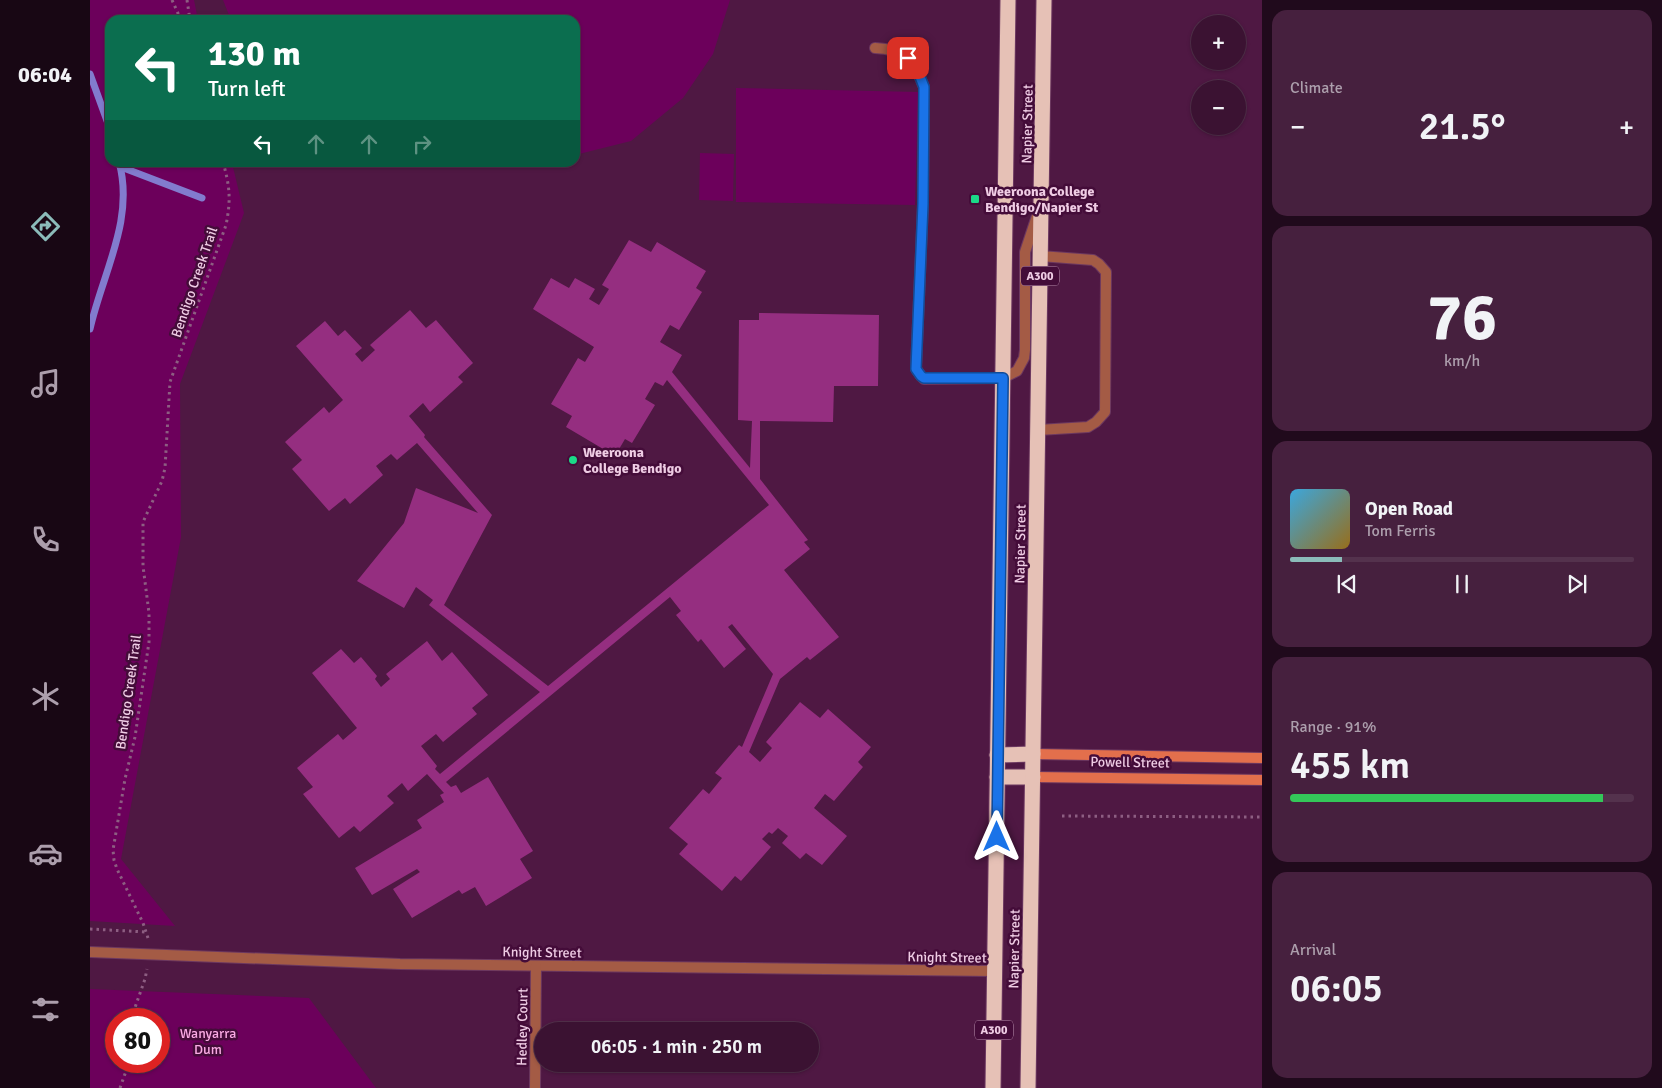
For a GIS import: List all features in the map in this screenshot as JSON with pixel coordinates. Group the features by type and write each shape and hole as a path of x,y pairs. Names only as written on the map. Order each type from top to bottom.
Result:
{"highway":[{"name":"Napier Street","path":"993,1088 1008,0"},
{"name":"Napier Street","path":"1028,1088 1044,0"},
{"name":"Powell Street","path":"997,755 1033,754"},
{"name":"Powell Street","path":"997,777 1033,777"}],"street":[{"path":"875,48 886,48 908,58 919,74 924,87 923,204 916,369 921,376 924,378 1003,378 1017,371 1024,358 1025,350 1025,252 1042,200"},
{"path":"1038,430 1088,427 1096,422 1105,412 1106,272 1099,264 1092,260 1040,256"},
{"name":"Powell Street","path":"1033,754 1262,758"},
{"name":"Powell Street","path":"1033,777 1262,780"},
{"name":"Knight Street","path":"90,952 357,963 994,971"},
{"name":"Hedley Court","path":"535,1088 536,966"}],"path":[{"path":"172,0 180,15"},
{"path":"186,0 189,15"},
{"name":"Bendigo Creek Trail","path":"90,928 146,932 117,869 113,850 125,779 135,736 148,642 149,613 143,566 142,522 160,487 165,468 170,382 226,225 231,198 224,167"},
{"path":"1062,816 1262,818"},
{"path":"135,1008 147,970"},
{"path":"120,1088 125,1073"}],"green space":[{"path":"90,0 194,0 197,15 105,15 105,167 233,167 244,213 180,384 181,537 121,859 175,926 90,921"},
{"path":"223,0 730,0 713,54 683,98 631,141 580,154 580,15 229,15"},
{"path":"736,88 918,92 915,205 736,202"},
{"path":"700,153 734,154 733,201 699,200"},
{"name":"Wanyarra Dum","path":"90,989 309,998 376,1088 90,1088"}],"building":[{"path":"629,240 651,252 657,242 706,271 696,288 702,292 679,330 670,325 660,342 682,355 672,372 750,468 752,421 738,420 739,320 759,320 759,313 879,315 878,386 834,386 833,422 760,421 760,479 808,540 804,542 810,549 784,570 839,637 810,660 807,657 780,679 749,752 760,762 772,748 766,742 800,702 820,718 828,709 871,747 858,762 863,767 834,801 825,794 814,808 847,836 822,865 806,853 800,859 782,843 788,836 778,828 772,834 769,832 762,839 771,847 741,881 735,876 722,891 679,854 688,844 669,828 703,789 709,794 722,778 715,773 739,745 742,747 773,674 732,624 728,627 746,649 724,668 701,639 698,642 676,615 681,611 670,597 446,782 451,787 456,785 461,793 488,777 533,851 520,859 532,878 486,906 475,887 462,894 459,890 412,918 393,889 420,872 417,869 372,895 355,868 422,828 417,820 444,802 440,795 444,793 427,774 408,791 402,783 387,796 394,803 360,832 354,826 339,838 303,794 313,787 297,768 338,734 343,740 357,728 312,673 341,649 354,663 361,657 377,676 375,679 381,687 390,679 386,674 427,641 442,661 452,652 488,695 472,708 477,714 443,742 436,734 421,746 437,766 435,769 440,774 540,692 429,605 433,600 416,587 404,608 357,581 404,523 416,488 478,513 417,443 397,460 391,454 376,466 383,475 350,504 345,498 329,511 292,469 302,460 285,442 324,407 329,413 343,400 296,346 325,321 338,336 345,330 362,348 355,354 362,362 375,350 370,345 410,310 426,328 436,320 473,363 458,377 463,382 430,412 423,403 409,416 425,435 424,437 492,515 444,605 548,686 769,505 667,380 663,386 655,382 645,399 655,405 632,443 625,439 615,456 566,427 572,416 551,404 578,358 585,362 594,347 533,309 551,278 569,288 575,278 595,289 589,299 599,305 609,289 602,285"}],"waterway":[{"path":"90,74 105,115"},
{"path":"90,329 120,226 123,184 120,167"},
{"path":"121,167 202,198"}],"place":[{"name":"Weeroona College Bendigo/Napier St","path":"975,199"},
{"name":"Weeroona College Bendigo","path":"573,460"}],"route":[{"path":"908,58 919,74 924,87 923,204 916,369 924,378 1003,378 997,837"}]}
